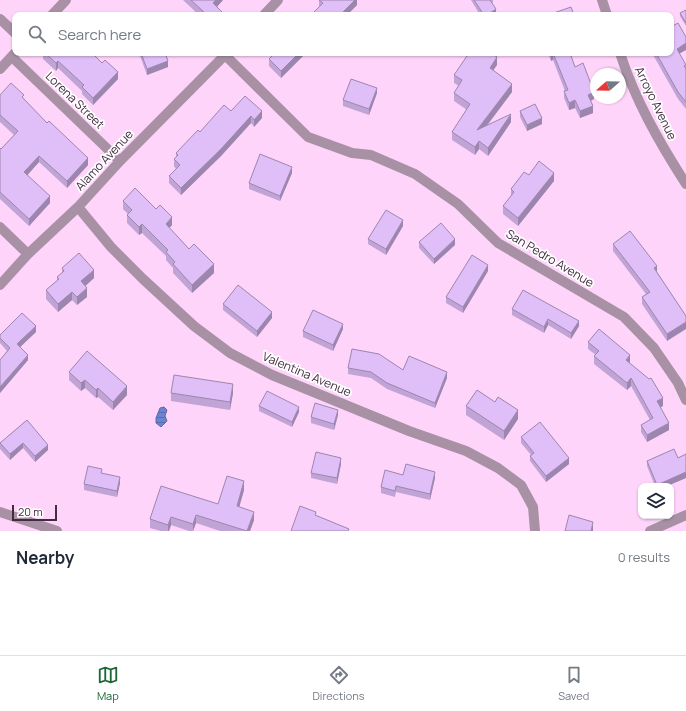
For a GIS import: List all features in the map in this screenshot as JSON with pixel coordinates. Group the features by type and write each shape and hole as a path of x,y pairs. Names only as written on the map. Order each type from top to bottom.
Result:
{"street":[{"path":"55,12 66,0"},
{"path":"267,12 278,0"},
{"path":"602,0 606,12"},
{"path":"0,19 12,30"},
{"path":"0,69 13,56"},
{"name":"Lorena Street","path":"15,56 120,161"},
{"name":"Alamo Avenue","path":"0,285 28,254 78,207 120,161 224,56"},
{"name":"San Pedro Avenue","path":"228,56 308,137 352,153 371,155 415,174 458,204 498,243 624,317 654,348 678,383 686,400"},
{"name":"Arroyo Avenue","path":"621,56 642,109 665,152 686,184"},
{"name":"Valentina Avenue","path":"78,207 111,247 142,279 194,326 230,353 272,375 409,431 466,451 498,468 521,485 533,507 535,531"},
{"path":"0,227 28,254"},
{"path":"0,512 57,531"},
{"path":"650,531 686,515"}],"water":[{"path":"164,407 167,410 165,416 167,421 161,427 156,423 156,418 160,408"}],"building":[{"path":"191,0 216,0 213,3 222,12 204,12"},
{"path":"319,0 355,0 343,12 314,12 323,3"},
{"path":"474,0 490,0 496,9 492,12 482,12"},
{"path":"571,7 573,12 557,12"},
{"path":"686,10 686,23 680,13"},
{"path":"678,23 686,37 686,43 677,49 686,65 684,66 686,69 686,102 678,92 658,56 674,56 674,25"},
{"path":"48,56 95,56 102,63 105,60 118,72 93,98 82,87 84,85 58,61 56,63"},
{"path":"142,56 166,56 168,61 147,69"},
{"path":"272,56 296,56 281,71 269,59"},
{"path":"467,56 495,56 497,57 490,68 512,84 477,130 511,114 488,148 479,141 475,147 452,132 470,104 454,93 462,80 454,75"},
{"path":"554,56 571,56 575,67 583,63 590,81 590,94 588,95 590,104 593,106 580,111 575,100 569,103 564,91 568,90"},
{"path":"351,79 377,88 369,109 343,100"},
{"path":"11,83 24,95 22,97 47,123 49,121 88,158 67,181 39,156 24,172 50,196 29,219 0,192 0,148 1,149 18,131 0,115 0,95"},
{"path":"245,96 262,111 254,120 251,116 221,149 181,188 169,176 180,165 174,159 178,155 176,153 198,130 200,132 224,105 231,111"},
{"path":"535,104 542,118 527,125 520,111"},
{"path":"260,154 292,167 280,196 249,183"},
{"path":"539,161 554,173 518,218 503,206 514,192 511,189 524,172 529,175"},
{"path":"135,188 156,209 160,205 172,217 166,224 189,249 194,244 214,264 192,285 173,264 175,262 166,252 168,250 142,224 139,227 127,215 132,210 123,201"},
{"path":"386,210 403,220 386,249 368,239"},
{"path":"441,223 455,239 434,259 419,242"},
{"path":"630,231 657,266 654,268 686,316 686,322 667,334 642,297 650,292 613,244"},
{"path":"79,253 94,270 81,281 87,288 77,297 72,292 58,304 46,290 59,279 57,277 64,271 62,268"},
{"path":"472,255 488,265 463,307 446,297"},
{"path":"238,285 272,312 257,331 223,304"},
{"path":"523,290 579,321 571,333 548,319 544,327 512,309"},
{"path":"313,310 343,324 333,345 303,331"},
{"path":"22,313 36,326 17,344 28,355 0,387 0,360 10,348 0,338 0,335"},
{"path":"599,329 630,355 626,360 649,379 651,378 663,398 657,401 669,423 647,435 641,425 653,418 631,378 627,383 594,356 599,351 588,342"},
{"path":"352,349 379,354 403,370 409,356 447,372 435,403 387,383 371,372 348,368"},
{"path":"87,351 127,386 113,402 98,388 96,390 85,380 81,383 69,372"},
{"path":"174,375 233,384 230,402 171,393"},
{"path":"477,390 495,402 498,397 518,410 504,431 466,406"},
{"path":"267,391 299,407 292,422 259,406"},
{"path":"315,403 338,410 334,424 311,417"},
{"path":"27,420 48,445 35,456 23,443 10,454 0,443"},
{"path":"540,422 569,458 546,476 530,456 534,453 521,437"},
{"path":"674,449 678,458 686,454 686,472 661,483 656,483 647,461"},
{"path":"316,452 341,458 337,478 311,473"},
{"path":"406,464 435,472 430,494 396,486 395,491 381,487 385,470 403,475"},
{"path":"88,466 102,469 101,473 120,477 117,491 84,484"},
{"path":"227,476 244,481 237,506 254,512 247,531 196,515 193,524 171,517 168,525 150,519 161,486 218,504"},
{"path":"300,506 316,512 315,515 349,529 348,531 291,531"},
{"path":"569,515 593,522 591,531 565,531"}]}
